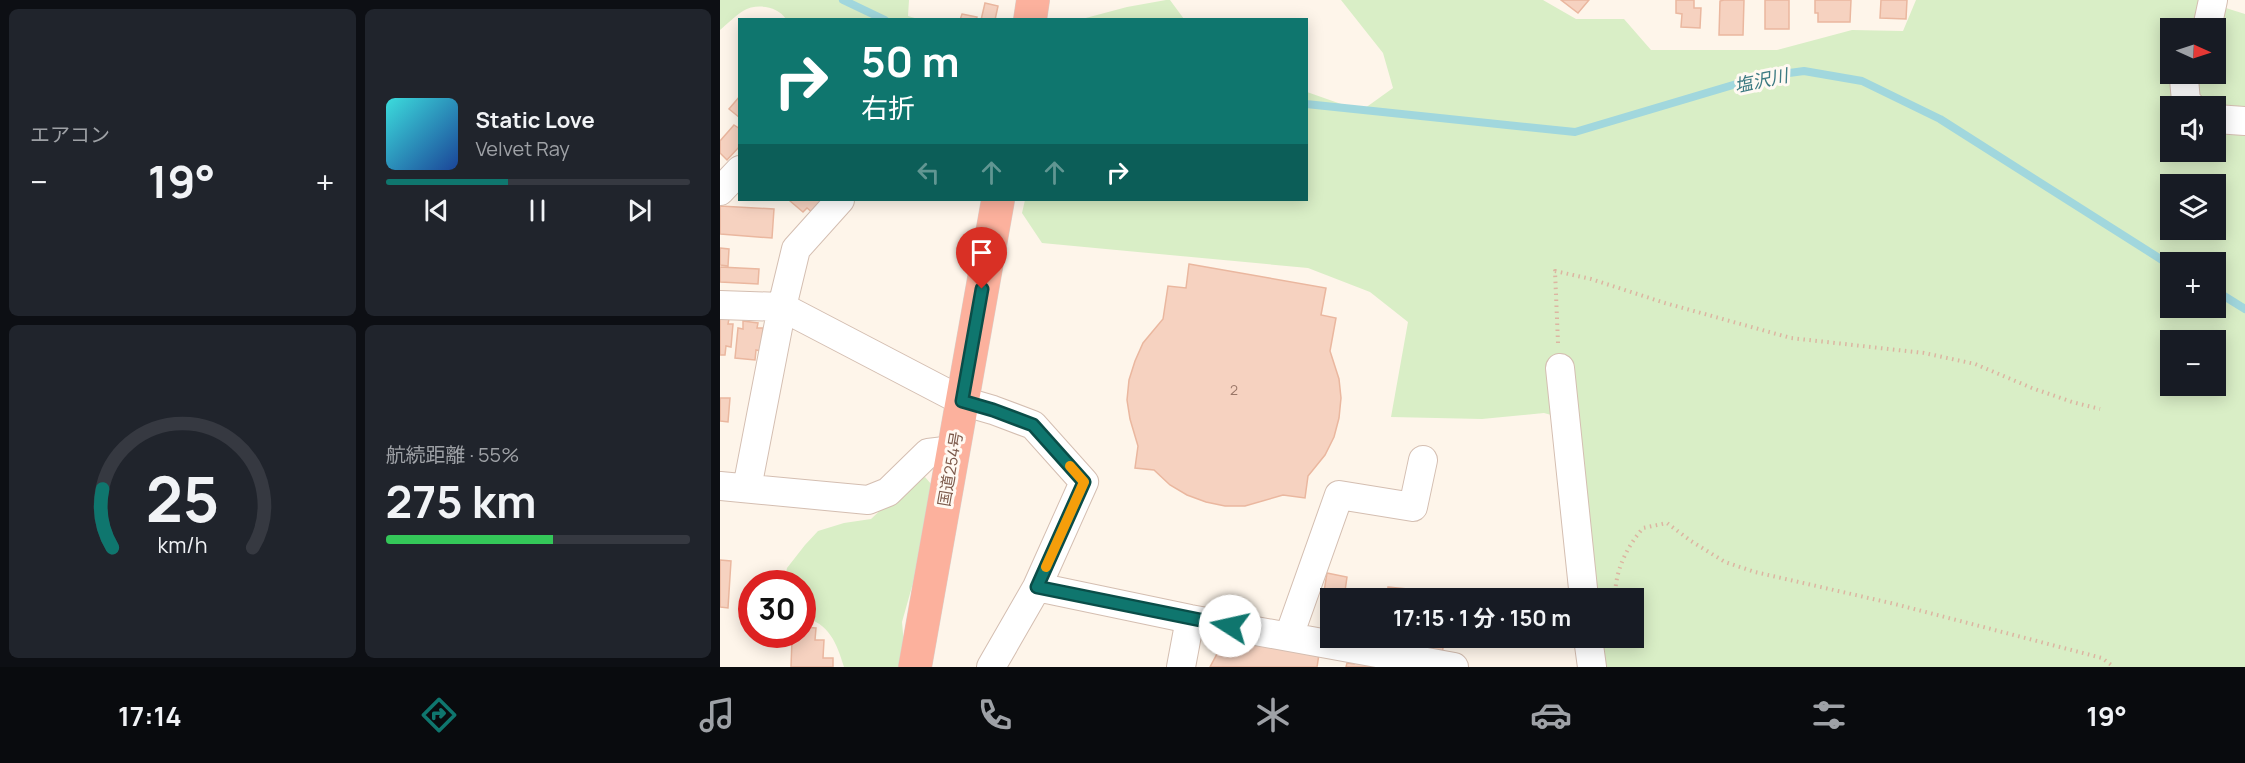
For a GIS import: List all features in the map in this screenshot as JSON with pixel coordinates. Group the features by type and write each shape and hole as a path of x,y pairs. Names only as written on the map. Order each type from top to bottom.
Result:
{"highway":[{"path":"1030,18 1033,0"},
{"name":"国道254号","path":"915,667 998,201"}],"street":[{"path":"2209,18 2213,0"},
{"path":"2226,120 2245,121"},
{"path":"720,191 738,172"},
{"path":"839,201 796,249 734,487 867,500 888,492 928,453 953,450"},
{"path":"720,305 782,308 962,401 1033,425 1084,482 1037,587 991,667"},
{"path":"1560,368 1583,588"},
{"path":"1289,636 1339,495 1413,507 1423,460"},
{"path":"1037,587 1190,619 1289,636 1393,661 1454,667"},
{"path":"1181,667 1190,619"},
{"path":"1589,648 1592,667"}],"path":[{"path":"1560,368 1554,271 1591,279 1665,303 1791,338 1923,353 1975,364 2052,395 2100,409"},
{"path":"1616,588 1618,571 1630,543 1643,528 1667,523 1691,542 1725,562 1755,572 1896,604 2102,658 2114,667"}],"green space":[{"path":"720,0 909,0 908,16 915,18 785,18 778,11 766,7 754,7 743,11 720,30"},
{"path":"1170,0 1183,18 1086,18 1127,7"},
{"path":"1341,0 1543,0 1576,19 1624,19 1651,50 1777,50 1852,30 1903,31 1916,0 2211,0 2213,4 2245,14 2245,667 1603,667 1601,648 1644,648 1644,588 1595,588 1577,422 1544,413 1482,419 1391,417 1408,322 1370,292 1308,268 1042,243 1022,213 1025,201 1308,201 1308,92 1361,111 1393,88 1383,53"},
{"path":"925,477 931,484 913,583 902,622 906,667 844,667 831,635 816,622 816,570 787,570 787,568 818,531 844,523 871,519 905,487"}],"building":[{"path":"1561,0 1589,0 1578,13"},
{"path":"1676,0 1694,0 1694,8 1701,8 1700,28 1681,27 1682,14 1676,13"},
{"path":"1744,0 1743,35 1719,35 1720,1"},
{"path":"1765,0 1789,0 1789,29 1765,29"},
{"path":"1815,0 1851,0 1850,22 1818,22"},
{"path":"1881,0 1907,0 1906,19 1880,18"},
{"path":"985,3 998,6 995,18 981,18"},
{"path":"962,14 977,17 977,18 961,18"},
{"path":"738,98 738,116 729,109"},
{"path":"734,125 738,128 738,148 727,160 720,153 720,141"},
{"path":"790,201 824,201 813,213 807,208 803,212"},
{"path":"720,206 774,209 772,238 720,234"},
{"path":"720,248 729,249 728,266 720,265"},
{"path":"1189,264 1326,288 1321,315 1336,318 1330,351 1339,379 1341,398 1339,418 1334,437 1325,455 1308,476 1305,498 1283,495 1245,506 1225,506 1187,495 1170,485 1154,470 1135,468 1138,446 1127,400 1129,380 1143,343 1163,319 1168,286 1186,288"},
{"path":"720,267 759,269 758,284 720,282"},
{"path":"720,318 729,319 728,324 733,324 731,347 726,346 725,355 720,355"},
{"path":"743,321 758,323 757,328 763,328 761,351 756,350 755,360 735,358 738,328 743,329"},
{"path":"720,398 730,398 728,422 720,421"},
{"path":"720,560 731,561 728,608 720,607"},
{"path":"1327,573 1347,577 1345,588 1325,588"},
{"path":"816,640 824,640 823,658 833,658 833,667 791,667 792,648 816,648"},
{"path":"1245,642 1319,654 1317,667 1210,667 1218,652 1226,646 1245,647"},
{"path":"1423,648 1443,648 1442,653 1423,650"},
{"path":"1354,659 1376,667 1346,667 1347,663 1354,664"}],"waterway":[{"name":"塩沢川","path":"843,0 881,18"},
{"name":"塩沢川","path":"1308,104 1575,132 1760,77 1804,71 1862,81 1940,119 2160,259"},
{"name":"塩沢川","path":"2226,297 2245,309"}],"slow traffic":[{"path":"1046,567 1084,482 1070,466"}],"route":[{"path":"982,289 962,401 1033,425 1084,482 1037,587 1230,626"}]}
